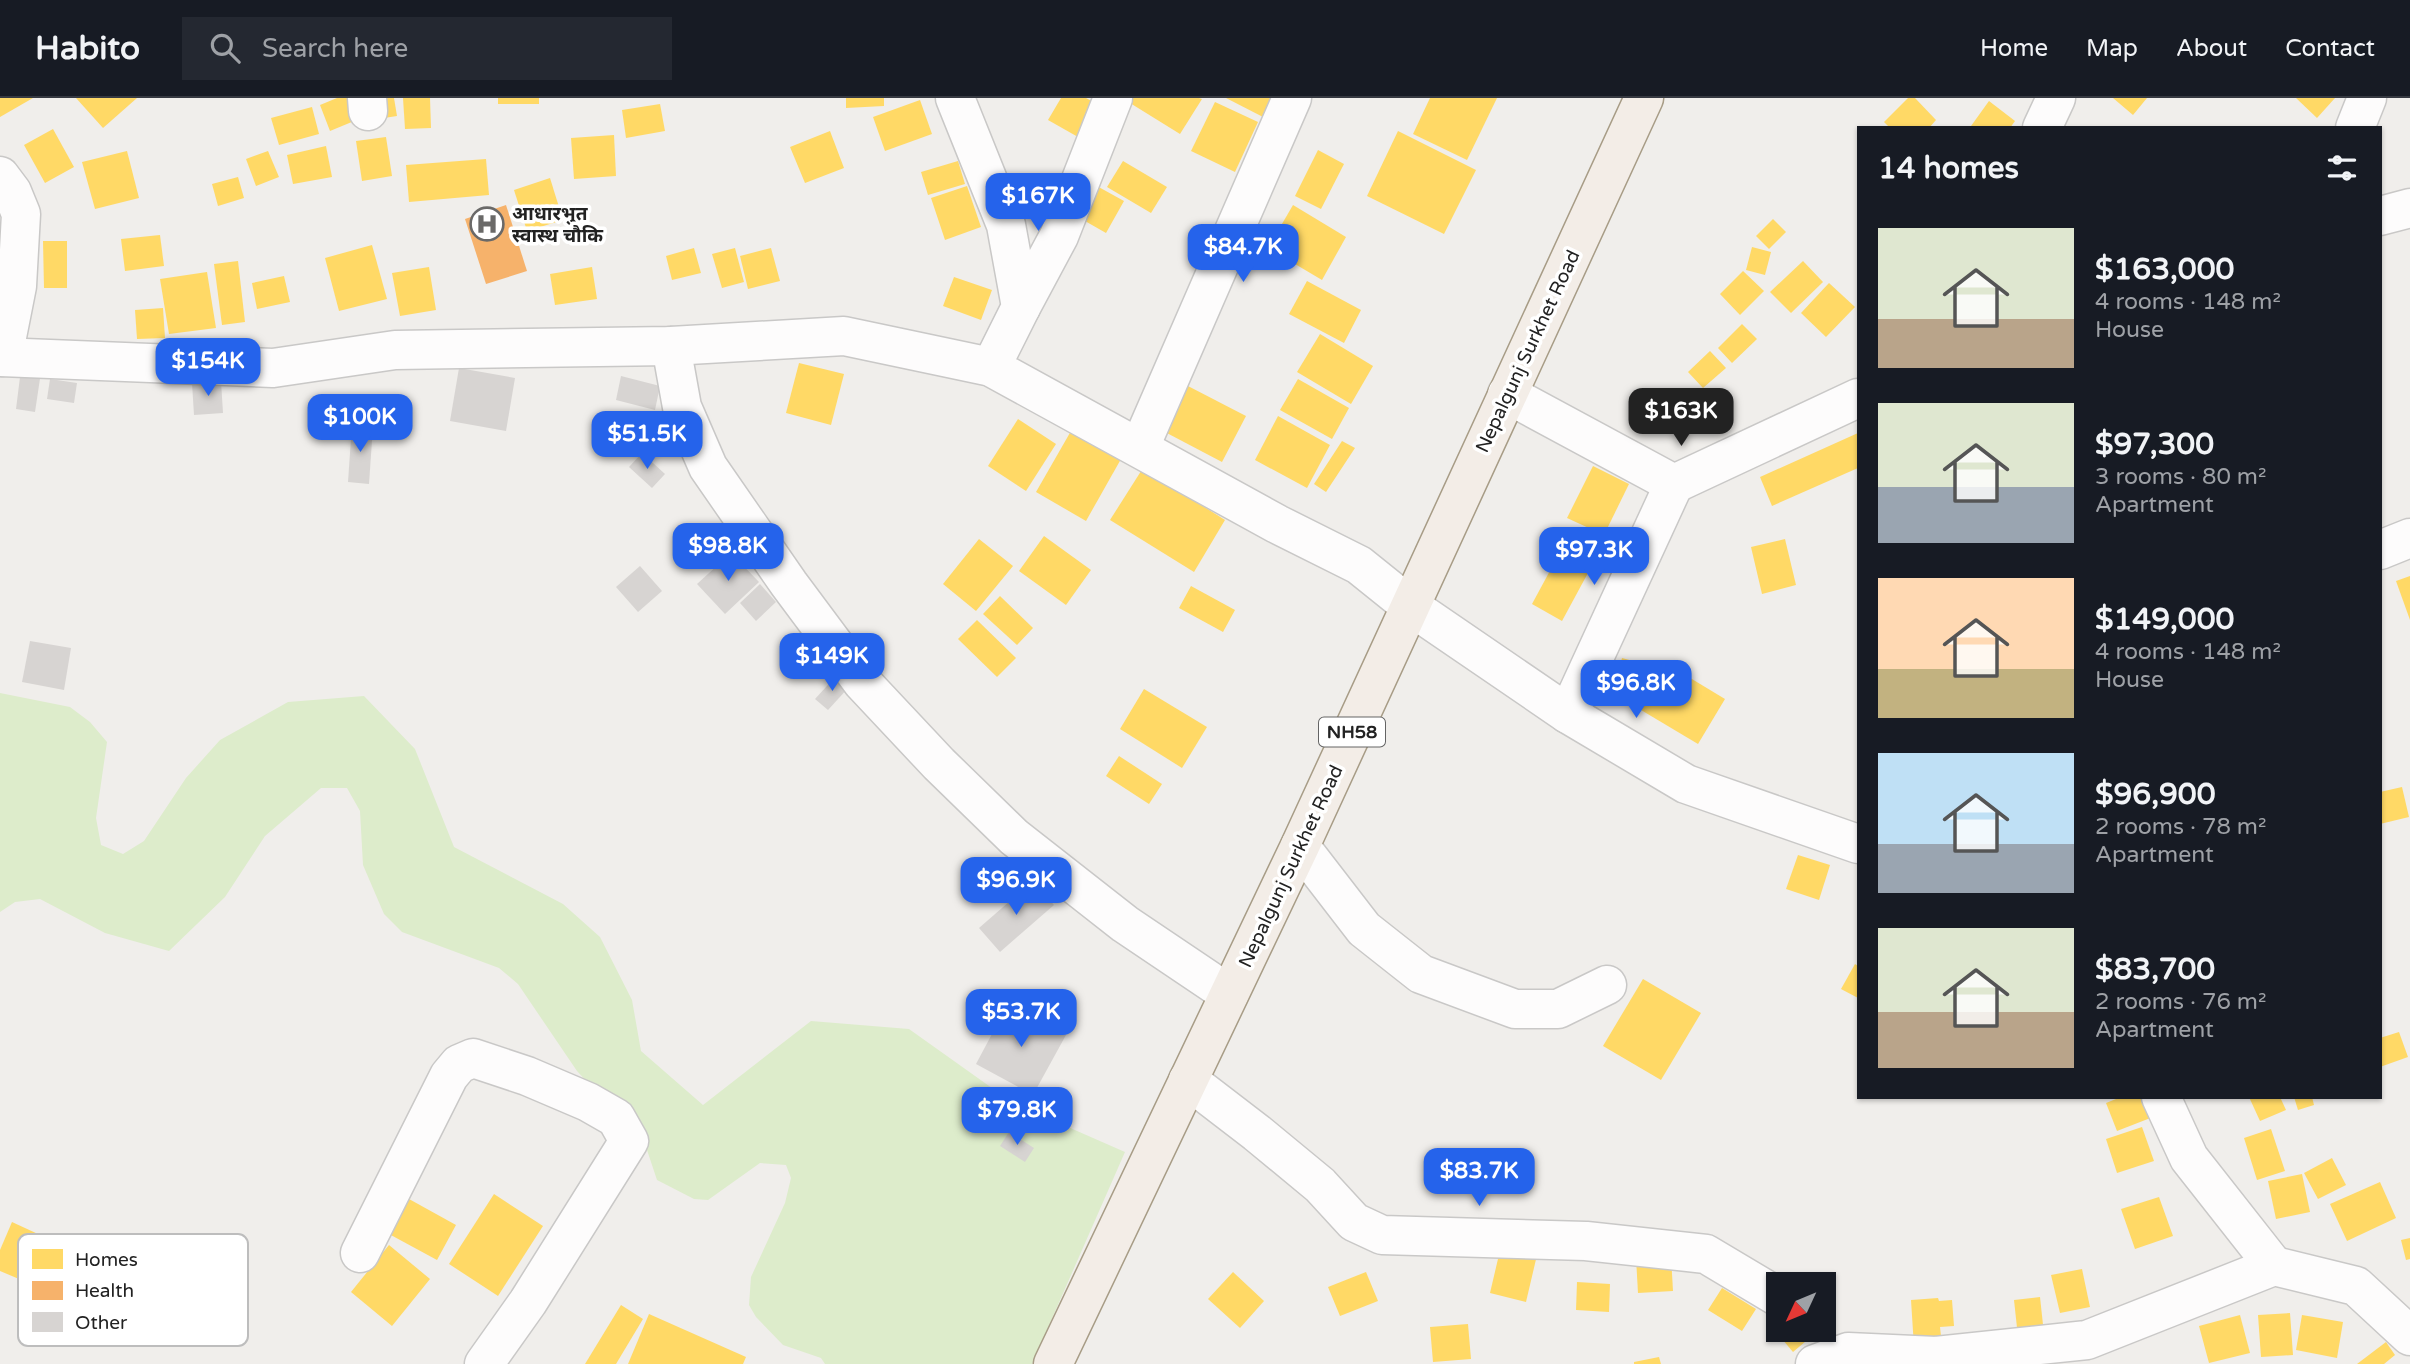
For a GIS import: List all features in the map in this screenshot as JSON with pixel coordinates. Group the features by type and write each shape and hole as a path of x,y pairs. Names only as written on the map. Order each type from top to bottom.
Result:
{"main road":[{"name":"Nepalgunj Surkhet Road","path":"1053,1364 1300,846 1644,98"}],"street":[{"path":"956,98 1006,225 1021,307"},
{"path":"991,367 1059,236 1113,98"},
{"path":"1140,447 1292,98"},
{"path":"2043,126 2056,98"},
{"path":"2356,126 2367,98"},
{"path":"0,176 12,192 21,214 17,286 1,357 273,368 395,350 671,346 844,336 991,367 1277,524 1359,565 1409,606 1568,714 1686,784 1857,844"},
{"path":"2382,215 2410,208"},
{"path":"671,346 681,407 708,467 789,584 863,682 939,764 1014,837 1125,924 1229,994"},
{"path":"1507,394 1674,484"},
{"path":"1568,714 1674,484 1857,398"},
{"path":"2382,549 2410,538"},
{"path":"1300,846 1364,929 1421,974 1515,1009 1558,1009 1607,985"},
{"path":"360,1253 449,1076 459,1065 473,1058 527,1076 588,1102 616,1118 629,1141 528,1302 484,1364"},
{"path":"1188,1080 1320,1185 1354,1222 1382,1235 1586,1241 1706,1254 1766,1290"},
{"path":"2162,1099 2189,1158 2274,1266 2356,1286 2410,1336"},
{"path":"1828,1348 1936,1356 2089,1352 2274,1266"}],"green space":[{"path":"0,693 70,707 90,722 107,742 96,818 101,845 123,854 144,841 186,778 220,740 288,702 364,696 415,749 454,847 563,904 600,937 632,1000 641,1051 703,1105 811,1021 909,1029 1013,1103 1125,1152 1032,1364 825,1364 821,1358 783,1345 756,1317 749,1305 751,1277 785,1203 791,1178 786,1165 760,1163 708,1200 694,1199 657,1180 637,1120 602,1098 577,1071 518,984 499,968 402,932 384,914 363,865 360,811 347,788 321,788 265,836 225,897 169,951 105,933 40,899 15,902 0,912"}],"building: Homes":[{"path":"0,98 33,98 0,117"},
{"path":"76,98 137,98 103,128"},
{"path":"337,98 350,98 359,119 330,131 320,105"},
{"path":"381,98 394,98 397,116 384,118"},
{"path":"403,98 430,98 431,128 405,129"},
{"path":"498,98 539,98 539,104 498,104"},
{"path":"846,98 884,98 884,106 846,108"},
{"path":"1061,98 1086,98 1097,104 1078,137 1048,120"},
{"path":"1133,98 1202,99 1180,134 1130,103"},
{"path":"1226,98 1273,98 1263,117"},
{"path":"1430,98 1497,98 1467,160 1413,134"},
{"path":"1908,98 1915,98 1936,120 1931,126 1888,126 1884,122"},
{"path":"2113,98 2147,98 2133,115"},
{"path":"2296,98 2335,98 2317,118"},
{"path":"920,100 932,134 885,151 873,117"},
{"path":"1989,101 2015,121 2011,126 1971,126"},
{"path":"1215,102 1258,122 1235,172 1191,151"},
{"path":"660,104 665,131 626,138 622,110"},
{"path":"312,107 319,134 279,145 271,118"},
{"path":"53,129 74,167 45,183 24,145"},
{"path":"830,131 844,168 805,183 790,147"},
{"path":"1398,131 1476,170 1444,234 1367,196"},
{"path":"614,135 616,176 574,179 571,138"},
{"path":"386,137 392,176 362,181 356,141"},
{"path":"326,146 332,177 293,184 287,155"},
{"path":"1318,150 1344,164 1321,209 1295,196"},
{"path":"127,151 139,198 95,209 82,162"},
{"path":"268,151 279,177 256,186 246,159"},
{"path":"486,159 489,195 409,202 406,165"},
{"path":"958,161 965,184 928,195 921,172"},
{"path":"1123,161 1167,187 1151,213 1107,187"},
{"path":"238,177 244,198 218,206 212,184"},
{"path":"550,178 563,220 527,231 514,190"},
{"path":"1095,185 1124,201 1106,233 1078,217"},
{"path":"967,186 981,227 945,240 931,198"},
{"path":"1293,205 1346,237 1322,280 1268,248"},
{"path":"1773,219 1786,232 1769,249 1756,236"},
{"path":"160,235 164,266 125,271 121,239"},
{"path":"43,241 67,241 67,288 44,288"},
{"path":"372,245 387,299 339,311 325,258"},
{"path":"1752,247 1771,252 1765,275 1746,270"},
{"path":"694,248 701,273 672,280 666,256"},
{"path":"735,248 744,282 722,288 712,254"},
{"path":"771,248 780,281 748,289 740,256"},
{"path":"238,261 245,322 222,325 214,264"},
{"path":"1803,261 1823,282 1791,313 1770,292"},
{"path":"429,267 436,310 400,316 392,273"},
{"path":"592,267 597,299 555,305 550,274"},
{"path":"1743,271 1764,291 1740,315 1720,294"},
{"path":"207,272 216,328 169,334 160,279"},
{"path":"284,276 290,302 257,309 252,283"},
{"path":"954,277 992,290 981,320 943,306"},
{"path":"1307,281 1361,310 1344,343 1289,314"},
{"path":"1829,283 1855,307 1826,337 1801,313"},
{"path":"163,308 165,338 137,339 135,310"},
{"path":"1742,324 1757,339 1732,363 1718,348"},
{"path":"1320,334 1373,366 1351,404 1297,372"},
{"path":"1710,351 1726,368 1703,388 1688,372"},
{"path":"799,363 844,374 831,425 786,413"},
{"path":"1298,379 1349,408 1332,439 1280,410"},
{"path":"1186,385 1246,416 1222,462 1163,431"},
{"path":"1278,416 1330,445 1307,488 1255,460"},
{"path":"1018,419 1056,444 1026,491 988,466"},
{"path":"1071,431 1121,459 1086,521 1036,492"},
{"path":"1857,433 1857,468 1772,506 1760,477"},
{"path":"1342,441 1355,448 1326,492 1314,484"},
{"path":"1593,466 1629,484 1604,535 1567,518"},
{"path":"1143,468 1225,520 1194,572 1110,520"},
{"path":"1572,530 1602,547 1562,621 1532,604"},
{"path":"1044,536 1091,570 1066,605 1019,571"},
{"path":"979,539 1013,566 976,611 943,584"},
{"path":"1785,539 1796,585 1762,594 1751,547"},
{"path":"2410,576 2410,620 2396,581"},
{"path":"1191,586 1235,610 1223,632 1179,608"},
{"path":"1000,596 1033,628 1017,645 983,614"},
{"path":"977,620 1016,658 997,677 958,639"},
{"path":"1622,658 1644,664 1636,691 1615,685"},
{"path":"1667,664 1725,699 1698,744 1641,710"},
{"path":"1144,689 1207,727 1182,768 1120,729"},
{"path":"1119,756 1162,784 1149,804 1106,776"},
{"path":"2402,787 2409,817 2382,824 2382,792"},
{"path":"1798,855 1830,865 1819,900 1786,889"},
{"path":"1855,964 1857,997 1841,989"},
{"path":"1643,979 1701,1013 1661,1080 1603,1046"},
{"path":"2399,1032 2408,1057 2382,1066 2382,1037"},
{"path":"2116,1099 2146,1099 2153,1117 2117,1131 2106,1103"},
{"path":"2250,1099 2281,1099 2286,1110 2260,1121"},
{"path":"2295,1099 2312,1099 2314,1105 2298,1110"},
{"path":"2142,1127 2154,1161 2117,1173 2106,1139"},
{"path":"2271,1129 2285,1171 2257,1180 2244,1138"},
{"path":"2332,1158 2346,1185 2318,1199 2304,1173"},
{"path":"2302,1174 2310,1212 2276,1219 2268,1181"},
{"path":"2380,1182 2396,1218 2347,1241 2330,1204"},
{"path":"494,1194 543,1226 498,1296 449,1264"},
{"path":"2159,1197 2173,1236 2135,1249 2121,1209"},
{"path":"409,1199 456,1225 437,1260 389,1234"},
{"path":"12,1222 38,1234 18,1234 18,1279 0,1271 0,1250"},
{"path":"2410,1238 2410,1259 2406,1260 2401,1240"},
{"path":"389,1245 430,1279 392,1326 351,1292"},
{"path":"1501,1246 1537,1255 1526,1302 1490,1293"},
{"path":"1671,1256 1673,1291 1638,1293 1636,1258"},
{"path":"2082,1269 2090,1307 2060,1313 2051,1275"},
{"path":"1233,1272 1264,1301 1240,1328 1208,1299"},
{"path":"1366,1272 1378,1301 1340,1316 1328,1287"},
{"path":"1577,1282 1610,1284 1609,1312 1576,1310"},
{"path":"1722,1288 1756,1309 1742,1331 1708,1310"},
{"path":"2040,1297 2044,1334 2018,1337 2014,1300"},
{"path":"1938,1298 1939,1301 1952,1300 1954,1326 1940,1327 1942,1345 1914,1347 1911,1300"},
{"path":"621,1305 643,1319 616,1364 585,1364"},
{"path":"2290,1313 2293,1355 2261,1357 2258,1315"},
{"path":"649,1314 746,1357 743,1364 628,1364"},
{"path":"2240,1315 2250,1353 2209,1363 2199,1326"},
{"path":"2302,1315 2343,1322 2337,1358 2296,1350"},
{"path":"1468,1324 1471,1359 1433,1362 1430,1327"},
{"path":"1784,1342 1805,1342 1793,1352"},
{"path":"2386,1342 2395,1355 2384,1364 2357,1364"},
{"path":"1659,1357 1661,1364 1634,1364 1634,1362"}],"building: Health":[{"path":"506,205 527,271 486,284 465,219"}],"building: Other":[{"path":"459,368 515,378 506,431 450,421"},
{"path":"21,369 41,372 35,412 16,409"},
{"path":"621,376 660,386 655,410 616,400"},
{"path":"50,379 77,383 74,403 47,399"},
{"path":"221,381 223,413 194,415 192,383"},
{"path":"352,424 373,426 369,484 348,482"},
{"path":"642,453 665,474 652,488 629,467"},
{"path":"731,553 759,582 725,614 697,584"},
{"path":"640,566 662,591 638,612 616,587"},
{"path":"760,584 776,602 756,621 740,603"},
{"path":"30,641 71,648 64,690 22,682"},
{"path":"837,675 849,687 828,710 815,699"},
{"path":"1033,881 1054,905 1000,952 979,928"},
{"path":"1008,1004 1066,1035 1033,1095 976,1064"},
{"path":"1009,1132 1034,1148 1025,1162 1000,1146"}],"place":[{"name":"आधारभुत स्वास्थ चौकि","path":"487,224"}]}
